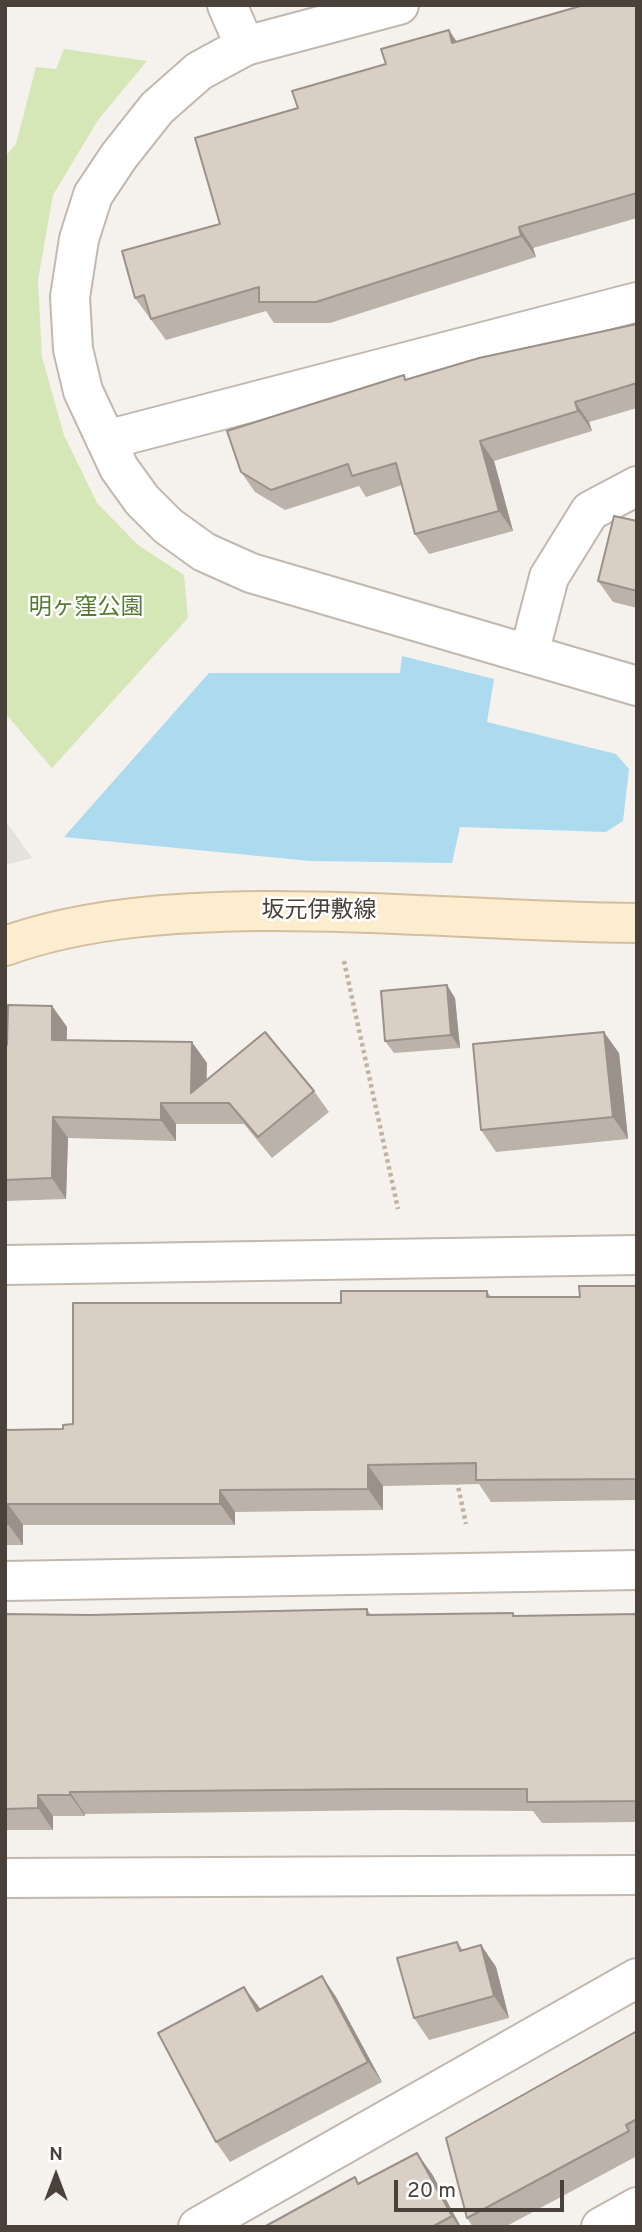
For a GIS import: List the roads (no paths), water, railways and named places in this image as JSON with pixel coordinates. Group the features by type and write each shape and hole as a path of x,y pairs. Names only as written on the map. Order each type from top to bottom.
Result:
{"main road":[{"name":"坂元伊敷線","path":"5,946 111,921 198,912 358,911 637,923"}],"street":[{"path":"227,5 245,46"},
{"path":"399,5 245,46 199,71 158,108 93,195 79,239 70,297 73,349 83,391 119,468 142,500 168,526 204,552 251,573 637,686"},
{"path":"106,440 637,302"},
{"path":"529,654 549,577 590,511 637,486"},
{"path":"5,1265 637,1255"},
{"path":"5,1581 637,1570"},
{"path":"5,1878 637,1875"},
{"path":"198,2227 637,1978"},
{"path":"601,2227 637,2207"}],"water":[{"path":"402,656 494,679 487,722 616,754 629,769 623,821 606,832 460,827 452,863 310,861 64,837 209,673 400,673"}],"park label":[{"name":"明ヶ窪公園","path":"86,609"}]}
